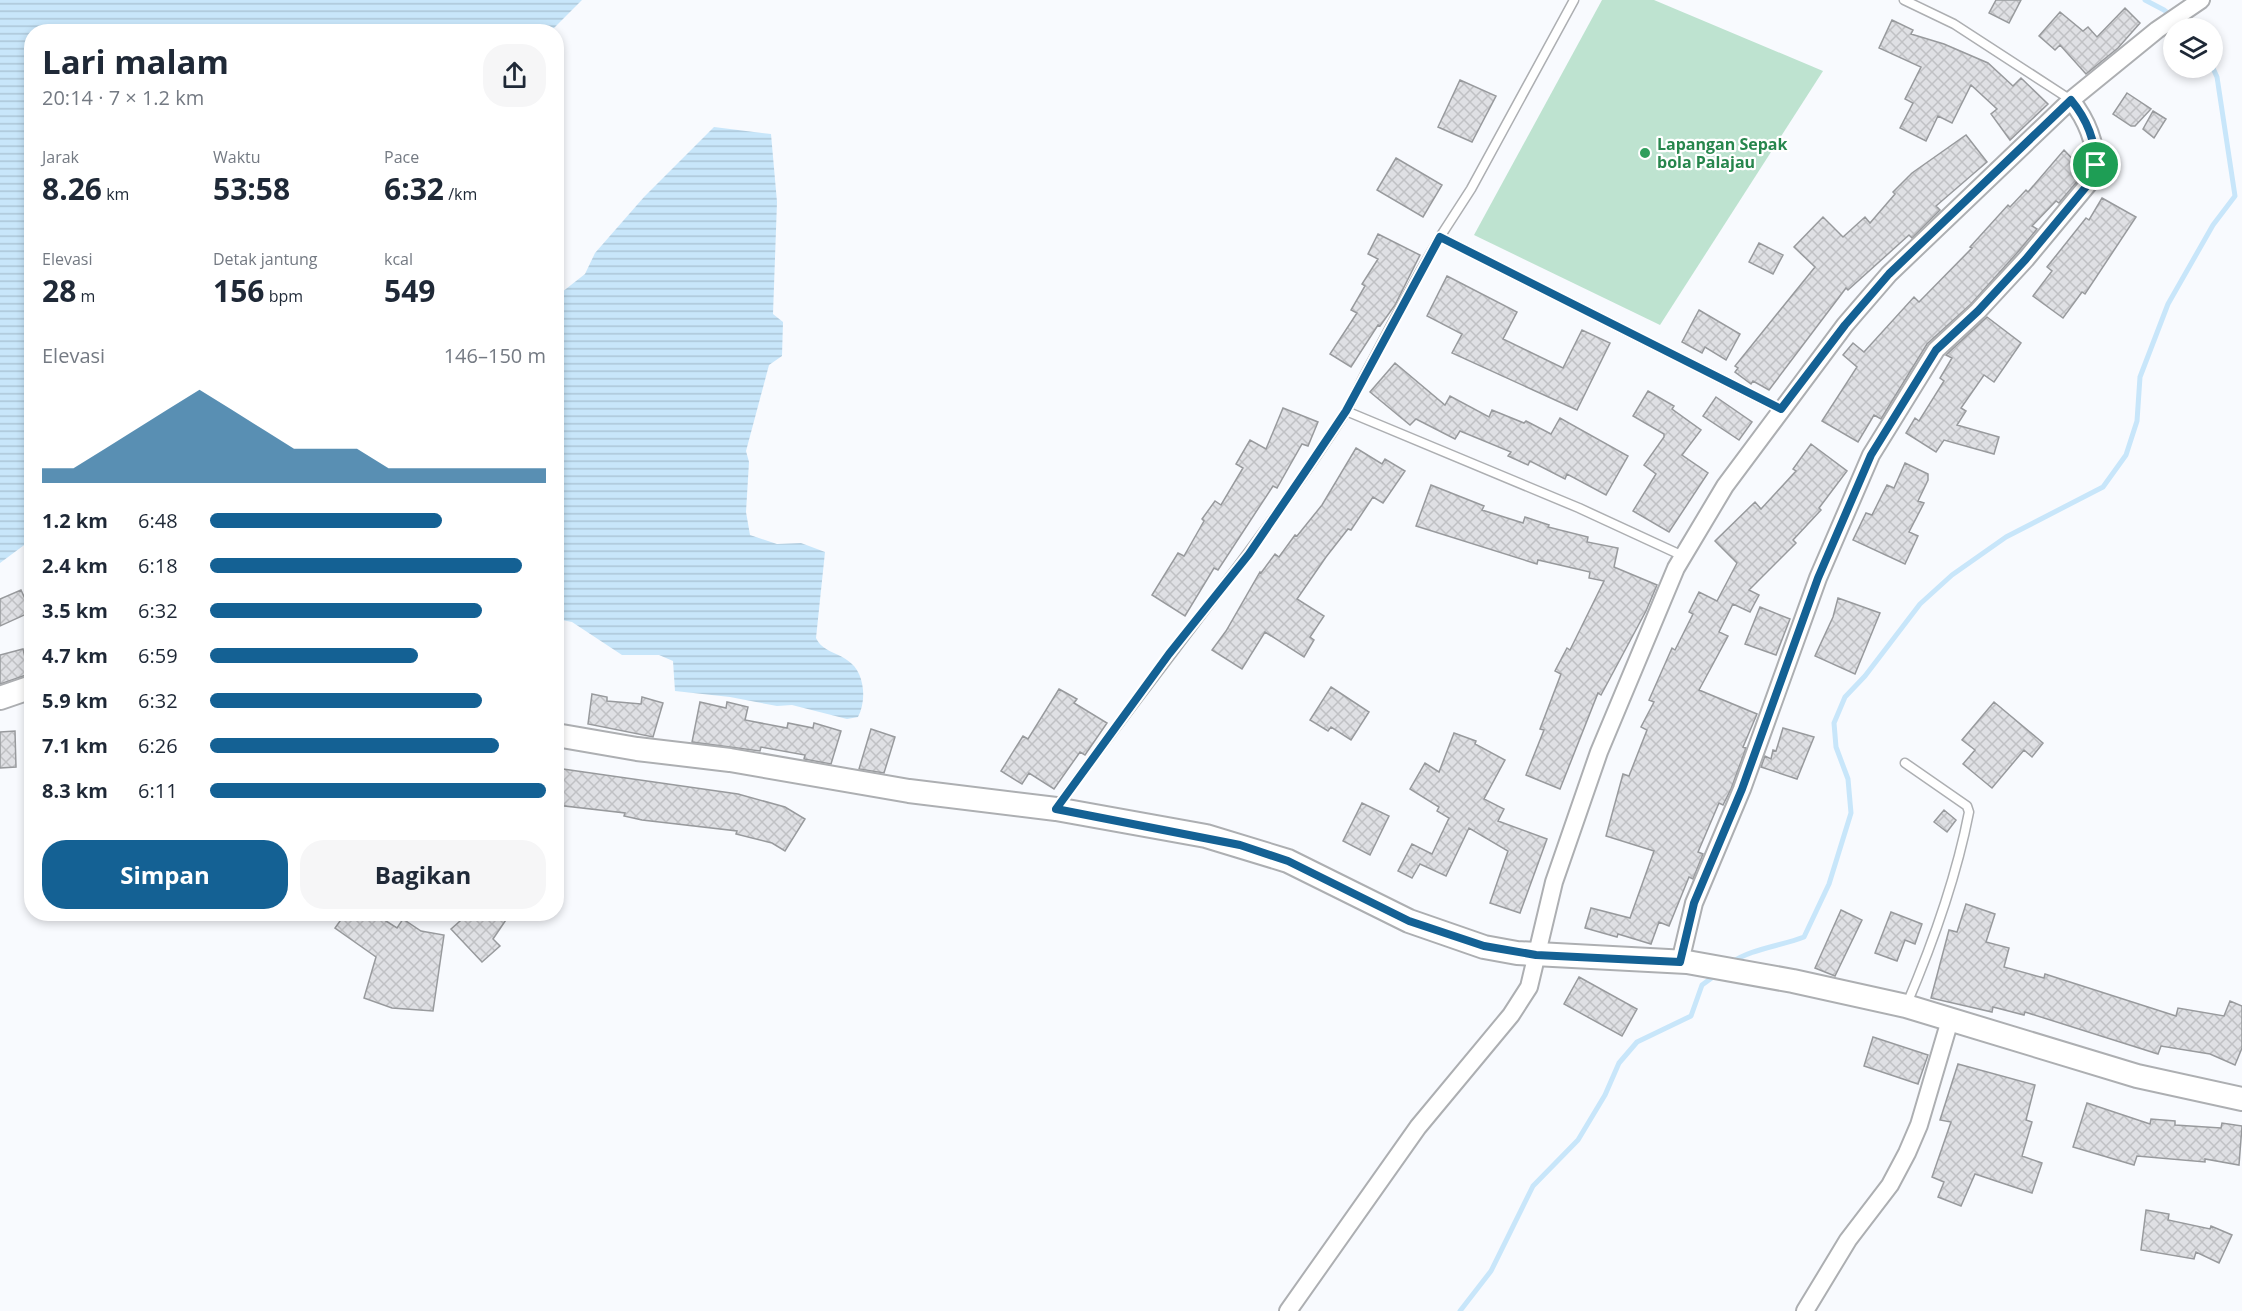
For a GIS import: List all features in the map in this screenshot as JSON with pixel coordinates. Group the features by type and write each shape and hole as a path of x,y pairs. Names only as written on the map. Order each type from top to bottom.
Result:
{"main road":[{"path":"0,698 24,690"},
{"path":"564,736 638,749 741,762 909,791 1056,809 1240,845 1288,861 1379,908 1434,932 1484,946 1536,955 1684,962 1735,970 1906,1006 2137,1076 2242,1099"}],"street":[{"path":"1288,1311 1418,1127 1522,999 1534,972 1554,882 1588,782 1665,592 1683,556 1725,486 1845,325 1889,274 2071,100 2157,30 2197,2"},
{"path":"1684,962 1694,903 1742,789 1818,578 1871,455 1936,350 1978,311 2026,259 2095,176 2091,133 2083,115 2071,100"},
{"path":"1805,1311 1848,1240 1890,1185 1907,1153 1919,1125 1950,1020"}],"lane":[{"path":"1056,809 1169,654 1249,554 1346,411 1440,237 1471,189 1574,0"},
{"path":"1904,0 1954,24 2071,100"},
{"path":"1440,237 1781,409"},
{"path":"1346,411 1579,508 1683,556"},
{"path":"1905,763 1967,806 1969,812 1959,854 1929,952 1906,1006"}],"green space":[{"name":"Lapangan Sepak bola Palajau","path":"1602,0 1654,0 1823,71 1660,325 1474,235"}],"water":[{"path":"0,0 582,0 558,24 24,24 24,545 0,563"},
{"path":"714,127 771,134 777,202 773,314 783,322 782,356 769,365 746,451 749,462 746,512 750,535 777,544 801,543 825,552 816,638 822,646 847,660 858,671 863,686 863,702 858,717 847,719 792,705 777,706 730,697 675,691 673,661 659,655 622,655 572,622 564,620 564,290 585,274 595,253 644,197"}],"building":[{"path":"1996,0 2021,0 2009,23 1989,13"},
{"path":"2125,8 2140,23 2118,48 2086,74 2060,45 2055,50 2039,36 2060,12 2083,31 2088,27 2097,37"},
{"path":"1892,20 1913,30 1911,34 1944,44 1988,63 2013,86 2021,78 2048,104 2010,140 1991,114 1997,109 1971,85 1952,123 1938,116 1926,141 1900,128 1913,103 1905,99 1921,67 1879,48"},
{"path":"1460,80 1496,96 1472,142 1438,127"},
{"path":"2127,93 2151,109 2135,126 2131,126 2113,114"},
{"path":"2153,111 2166,119 2154,138 2143,129"},
{"path":"1966,135 1987,162 1936,206 1940,210 1912,238 1909,235 1848,290 1846,288 1769,390 1753,381 1751,384 1735,372 1738,368 1735,366 1815,267 1794,247 1823,217 1843,237 1865,217 1870,223 1895,194 1893,192 1912,173"},
{"path":"2064,150 2085,172 2059,203 2056,201 2032,226 2037,229 1971,304 1927,344 1881,419 1874,415 1858,442 1822,421 1857,367 1843,355 1853,343 1864,352 1914,297 1919,302 1972,248 1970,247 2008,205 2010,207 2026,190 2028,192"},
{"path":"1396,158 1442,185 1423,217 1377,190"},
{"path":"2102,198 2136,217 2085,294 2082,292 2063,318 2033,296 2052,271 2047,267 2086,218 2089,220"},
{"path":"1378,234 1420,255 1395,305 1380,326 1378,325 1351,367 1330,354 1357,313 1351,310 1365,286 1362,284 1378,259 1368,254"},
{"path":"1759,243 1783,255 1773,274 1749,262"},
{"path":"1447,276 1517,312 1503,339 1563,368 1582,330 1610,343 1577,410 1452,353 1462,334 1427,316"},
{"path":"1699,310 1740,334 1726,360 1705,347 1702,353 1682,342"},
{"path":"1987,317 2021,343 1994,382 1984,375 1961,408 1966,411 1957,425 1999,437 1994,454 1944,440 1936,452 1906,433 1915,418 1919,421 1944,381 1940,378 1952,358 1946,355"},
{"path":"1395,363 1445,405 1450,396 1489,417 1492,410 1524,423 1526,421 1551,434 1560,418 1628,456 1606,495 1567,474 1565,479 1530,461 1528,465 1508,456 1511,452 1460,431 1455,439 1416,419 1410,425 1370,392"},
{"path":"1648,391 1674,406 1672,409 1701,430 1682,455 1708,473 1669,532 1633,511 1656,474 1644,465 1664,437 1664,434 1633,416"},
{"path":"1716,397 1752,422 1739,440 1703,416"},
{"path":"1283,408 1318,422 1308,446 1302,444 1277,488 1273,486 1218,570 1214,568 1185,616 1152,595 1178,553 1184,556 1204,521 1202,519 1215,501 1221,505 1243,468 1236,464 1250,440 1266,449"},
{"path":"1811,444 1847,471 1819,508 1821,510 1793,540 1796,543 1749,590 1759,595 1750,612 1733,604 1719,632 1728,636 1699,690 1757,714 1743,747 1746,748 1731,789 1723,805 1719,803 1698,852 1703,854 1693,879 1689,877 1669,926 1659,922 1651,944 1618,934 1617,937 1585,928 1591,908 1630,918 1654,851 1606,836 1623,774 1629,776 1647,730 1641,727 1654,702 1649,700 1672,648 1675,650 1693,614 1689,612 1699,592 1717,601 1737,563 1715,541 1755,502 1761,509 1796,471 1793,469"},
{"path":"1356,448 1382,464 1385,459 1405,471 1383,503 1373,497 1351,530 1348,529 1326,557 1297,599 1324,616 1310,637 1314,640 1304,657 1265,632 1242,669 1212,650 1226,631 1260,572 1275,554 1279,557 1322,505"},
{"path":"1905,463 1928,474 1928,480 1918,501 1924,503 1909,532 1918,536 1905,564 1853,540 1866,513 1872,515 1887,485 1894,488"},
{"path":"1431,485 1484,506 1482,510 1523,523 1525,517 1549,525 1548,527 1588,537 1587,542 1618,548 1614,567 1657,585 1646,611 1601,695 1598,693 1560,789 1526,775 1544,730 1540,729 1561,674 1555,671 1567,648 1570,650 1604,581 1589,578 1590,572 1538,560 1537,564 1416,526"},
{"path":"21,590 24,597 24,615 0,626 0,599"},
{"path":"1838,598 1880,613 1855,674 1815,656 1833,617"},
{"path":"1760,607 1790,619 1776,655 1745,644"},
{"path":"23,649 24,676 0,684 0,655"},
{"path":"1331,687 1369,712 1351,740 1331,727 1328,731 1310,720"},
{"path":"1059,689 1077,699 1074,703 1107,723 1085,755 1080,752 1054,789 1029,773 1022,784 1001,771 1023,736 1028,739"},
{"path":"592,694 607,697 607,701 641,704 642,697 663,703 653,737 588,724"},
{"path":"700,702 726,708 727,702 748,707 745,720 787,728 788,723 813,728 814,723 841,731 831,764 804,759 805,755 761,747 760,751 692,742"},
{"path":"1994,702 2043,743 2032,757 2024,750 1992,788 1963,764 1975,750 1962,740"},
{"path":"1783,728 1814,737 1797,779 1761,767 1765,756 1771,759 1773,750 1776,751"},
{"path":"871,729 895,737 884,773 859,769"},
{"path":"15,731 16,767 0,768 0,732"},
{"path":"1454,733 1476,741 1475,744 1505,760 1484,799 1504,809 1498,821 1547,839 1520,913 1490,903 1508,851 1469,828 1446,876 1420,864 1412,878 1398,871 1412,844 1432,854 1449,818 1437,811 1439,807 1410,789 1425,763 1439,772"},
{"path":"564,769 738,794 785,807 805,819 785,851 772,843 736,834 737,831 642,820 624,816 625,813 564,806"},
{"path":"1362,803 1389,816 1370,855 1343,841"},
{"path":"1944,810 1956,820 1947,832 1934,822"},
{"path":"1966,904 1995,914 1986,942 2009,948 2004,967 2044,978 2045,974 2176,1016 2178,1008 2224,1016 2230,1001 2242,1006 2242,1048 2235,1065 2210,1054 2161,1046 2158,1054 2025,1012 2024,1015 1993,1007 1992,1012 1931,998 1949,930 1957,932"},
{"path":"1841,910 1862,920 1835,976 1815,968"},
{"path":"1891,912 1922,924 1915,944 1905,940 1897,961 1875,953"},
{"path":"340,921 386,921 397,928 402,921 406,921 421,931 444,935 433,1011 392,1008 364,998 376,957 335,928"},
{"path":"460,921 505,921 493,939 500,946 482,962 451,929"},
{"path":"1579,977 1637,1009 1622,1036 1564,1004"},
{"path":"1873,1037 1928,1055 1918,1084 1864,1066"},
{"path":"1958,1064 2035,1085 2026,1120 2032,1122 2022,1156 2042,1163 2032,1193 1975,1174 1961,1206 1938,1197 1944,1182 1932,1177 1951,1122 1940,1120"},
{"path":"2087,1103 2150,1124 2151,1119 2175,1121 2175,1125 2221,1128 2222,1123 2242,1126 2239,1165 2205,1159 2205,1162 2137,1156 2134,1165 2073,1147"},
{"path":"2146,1210 2169,1214 2168,1220 2210,1229 2211,1226 2232,1235 2219,1263 2196,1252 2194,1259 2141,1250"}],"waterway":[{"path":"2145,0 2174,18"},
{"path":"1731,963 1756,951 1804,937 1829,884 1851,813 1848,779 1836,747 1834,723 1845,697 1865,676 1920,604 1952,575 2006,537 2103,487 2126,455 2137,421 2140,377 2168,304 2213,225 2235,196 2217,78"},
{"path":"1460,1311 1491,1271 1533,1186 1578,1140 1605,1095 1619,1063 1637,1042 1691,1016 1702,985 1717,974"}],"place":[{"name":"Lapangan Sepak bola Palajau","path":"1645,153"}],"route":[{"path":"2071,100 2083,115 2091,133 2096,165 2095,176 2088,186 2042,241 1978,311 1936,350 1871,455 1818,578 1784,678 1742,789 1711,868 1694,903 1680,962 1536,955 1459,940 1434,932 1379,908 1288,861 1240,845 1206,836 1056,809 1123,714 1249,554 1346,411 1440,237 1781,409 1845,325 1889,274 1930,238 1968,197 2071,100"}]}
